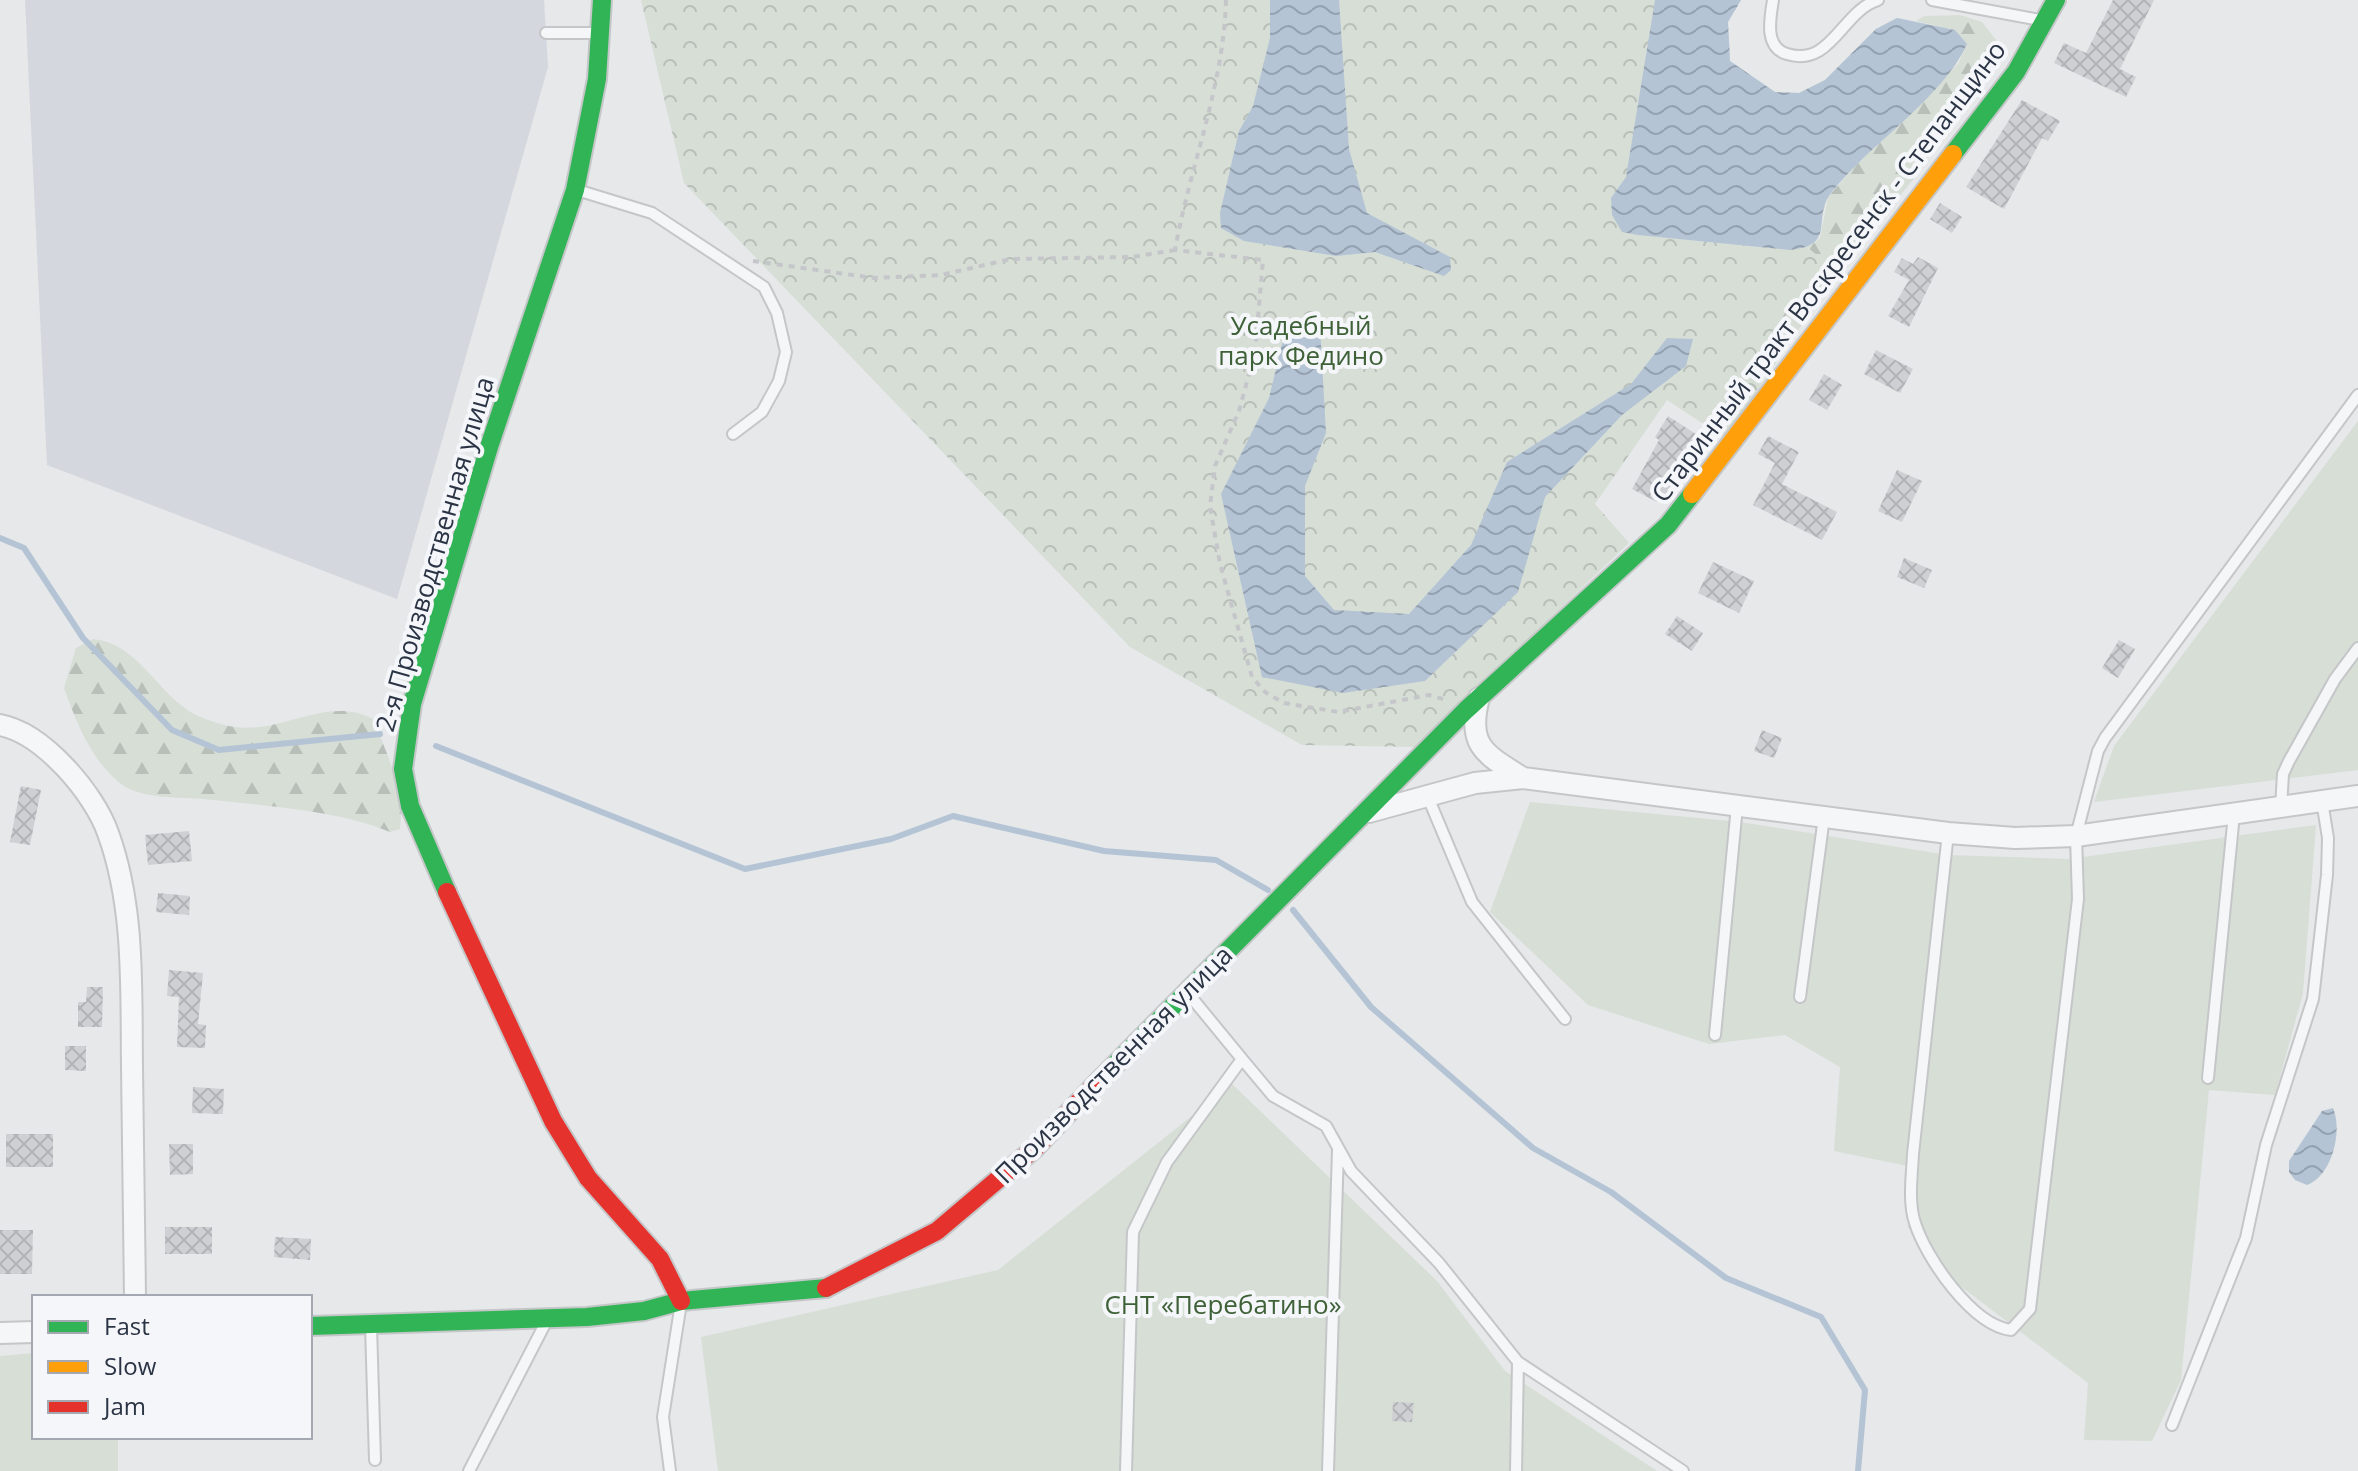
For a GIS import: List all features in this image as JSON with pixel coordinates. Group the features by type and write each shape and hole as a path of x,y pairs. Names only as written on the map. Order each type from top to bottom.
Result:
{"street":[{"name":"2-я Производственная улица","path":"602,0 597,79 575,190 489,447 412,704 403,769 410,806 425,845 553,1121 588,1178 660,1259 681,1301"},
{"name":"Старинный тракт Воскресенск - Степанщино","path":"1473,704 1668,525 2016,72 2056,0"},
{"name":"Производственная улица","path":"312,1326 548,1319 644,1311 681,1301 826,1288 937,1231 1035,1148 1186,991 1369,812 1473,704"},
{"path":"1473,704 1476,739 1489,757 1523,778"},
{"path":"0,725 48,749 83,790 107,830 123,888 132,1021 135,1295"},
{"path":"1369,812 1475,783 1523,778 1948,833 2015,838 2076,836 2358,796"},
{"path":"0,1333 32,1332"}],"lane":[{"path":"1773,0 1769,30 1775,47 1784,54 1803,57 1818,54 1850,18 1878,0"},
{"path":"1932,0 2046,21"},
{"path":"546,33 601,33"},
{"path":"575,190 652,213 723,257 764,287 777,313 786,352 779,381 762,412 733,434"},
{"path":"1948,833 1913,1154 1912,1202 1915,1223 1960,1299 1995,1328 2011,1330 2030,1309 2078,899 2076,836 2098,751 2358,395"},
{"path":"2281,807 2283,774 2289,761 2335,679 2358,648"},
{"path":"1427,795 1472,902 1565,1019"},
{"path":"2172,1425 2246,1238 2266,1145 2313,999 2327,863 2328,838 2322,801"},
{"path":"1715,1035 1737,806"},
{"path":"2208,1078 2234,814"},
{"path":"1800,997 1824,817"},
{"path":"1186,991 1273,1096 1326,1126 1351,1171 1439,1263 1518,1362 1683,1471"},
{"path":"1126,1471 1133,1232 1167,1162 1242,1059"},
{"path":"1328,1471 1338,1148"},
{"path":"670,1471 663,1417 681,1301"},
{"path":"469,1471 548,1319"},
{"path":"371,1325 375,1460"},
{"path":"1516,1471 1518,1362"}],"path":[{"path":"1175,250 1217,77 1225,35 1226,0"},
{"path":"723,257 874,278 941,275 1011,259 1132,257 1175,250 1263,260 1255,352 1239,411 1215,466 1210,506 1220,564 1252,677 1265,692 1284,703 1338,712 1429,695 1473,704"}],"shaded area":[{"path":"25,0 544,0 548,67 397,599 47,465"}],"green space":[{"name":"Усадебный парк Федино","path":"641,0 1741,0 1728,22 1730,61 1775,92 1799,93 1825,80 1876,29 1897,18 1955,30 1967,44 1941,83 1831,193 1824,207 1821,227 1808,248 1826,263 1829,285 1725,438 1667,400 1595,504 1629,543 1415,747 1302,745 1130,647 684,183"},
{"path":"1960,15 1982,22 1996,40 1994,59 1919,172 1864,241 1826,263 1808,248 1820,238 1828,197 1874,144 1958,64 1967,44 1955,30 1916,21 1924,16"},
{"path":"2358,421 2358,770 2094,802 2114,746"},
{"path":"93,639 121,649 177,702 189,711 220,724 244,728 264,726 337,711 355,712 373,719 397,787 400,829 390,832 347,818 298,810 152,795 124,786 94,754 80,729 64,688 76,648"},
{"path":"1530,802 1740,822 1948,855 2068,859 2316,825 2303,993 2275,1095 2209,1090 2181,1380 2152,1441 2084,1440 2088,1383 1938,1269 1908,1227 1908,1166 1834,1151 1840,1067 1785,1035 1709,1044 1588,1005 1490,912"},
{"name":"СНТ «Перебатино»","path":"1232,1084 1437,1281 1505,1371 1657,1471 718,1471 701,1337 998,1270"},
{"path":"32,1353 32,1439 118,1439 118,1471 0,1471 0,1356"}],"water":[{"path":"1270,0 1339,0 1349,149 1367,213 1450,257 1451,270 1444,276 1375,252 1336,256 1244,241 1221,228 1220,213 1239,131 1253,106 1270,38"},
{"path":"1655,0 1741,0 1728,22 1730,61 1775,92 1799,93 1825,80 1876,29 1897,18 1955,30 1967,44 1941,83 1831,193 1825,203 1819,237 1814,243 1790,250 1638,235 1622,232 1612,215 1611,198 1626,177"},
{"path":"1286,327 1320,327 1326,433 1305,486 1305,576 1334,610 1409,614 1471,545 1507,462 1631,384 1667,338 1693,339 1686,366 1622,415 1545,497 1518,592 1425,681 1343,693 1262,677 1221,494 1269,398"},
{"path":"2333,1108 2337,1128 2329,1163 2316,1180 2307,1185 2295,1180 2289,1172 2289,1161 2322,1111"}],"building":[{"path":"2113,0 2154,0 2120,69 2136,77 2126,97 2054,63 2064,43 2086,53"},
{"path":"2022,100 2060,121 2048,141 2042,138 2004,209 1966,187"},
{"path":"1940,203 1962,217 1952,233 1930,219"},
{"path":"1918,257 1938,268 1909,327 1888,316 1909,280 1894,272 1902,258 1913,264"},
{"path":"1876,350 1913,369 1900,393 1864,374"},
{"path":"1824,374 1842,385 1827,410 1809,400"},
{"path":"1668,416 1699,436 1675,474 1680,476 1669,495 1662,494 1657,502 1632,489 1659,440 1655,437"},
{"path":"1768,436 1799,452 1782,484 1837,512 1822,540 1753,505 1775,463 1758,454"},
{"path":"1897,470 1922,481 1902,522 1878,511"},
{"path":"1904,558 1932,570 1924,588 1897,577"},
{"path":"1713,562 1754,581 1739,613 1698,593"},
{"path":"1677,616 1703,633 1692,651 1665,634"},
{"path":"2119,640 2135,649 2118,678 2102,668"},
{"path":"1762,730 1782,738 1774,758 1754,751"},
{"path":"21,786 41,790 30,845 10,842"},
{"path":"189,831 192,861 148,865 145,835"},
{"path":"158,893 190,896 189,915 156,912"},
{"path":"169,970 203,973 198,1024 206,1025 205,1048 177,1047 179,997 167,996"},
{"path":"87,987 103,987 102,1027 78,1027 78,1002 86,1002"},
{"path":"65,1046 86,1046 86,1071 65,1070"},
{"path":"193,1087 224,1089 223,1114 192,1113"},
{"path":"6,1134 53,1134 53,1167 6,1167"},
{"path":"169,1144 193,1144 193,1174 170,1175"},
{"path":"165,1227 212,1227 212,1254 165,1254"},
{"path":"0,1230 33,1230 32,1274 0,1274"},
{"path":"275,1237 311,1239 310,1260 274,1257"},
{"path":"1393,1402 1414,1403 1412,1422 1392,1421"}],"waterway":[{"path":"0,538 24,548 83,638 172,730 219,750 380,734"},
{"path":"436,746 745,869 891,839 953,816 1104,851 1216,860 1268,890"},
{"path":"1293,910 1371,1007 1533,1148 1611,1192 1726,1278 1821,1317 1865,1390 1858,1471"}],"traffic: fast":[{"path":"447,892 410,806 403,769 412,704 489,447 575,190 597,79 602,0"},
{"path":"1953,154 2016,72 2056,0"},
{"path":"1095,1085 1466,710 1668,525 1692,494"},
{"path":"312,1326 587,1317 644,1311 681,1301 826,1288"}],"traffic: slow":[{"path":"1692,494 1953,154"}],"traffic: jam":[{"path":"447,892 553,1121 588,1178 660,1259 681,1301"},
{"path":"826,1288 937,1231 1035,1148 1095,1085"}]}
